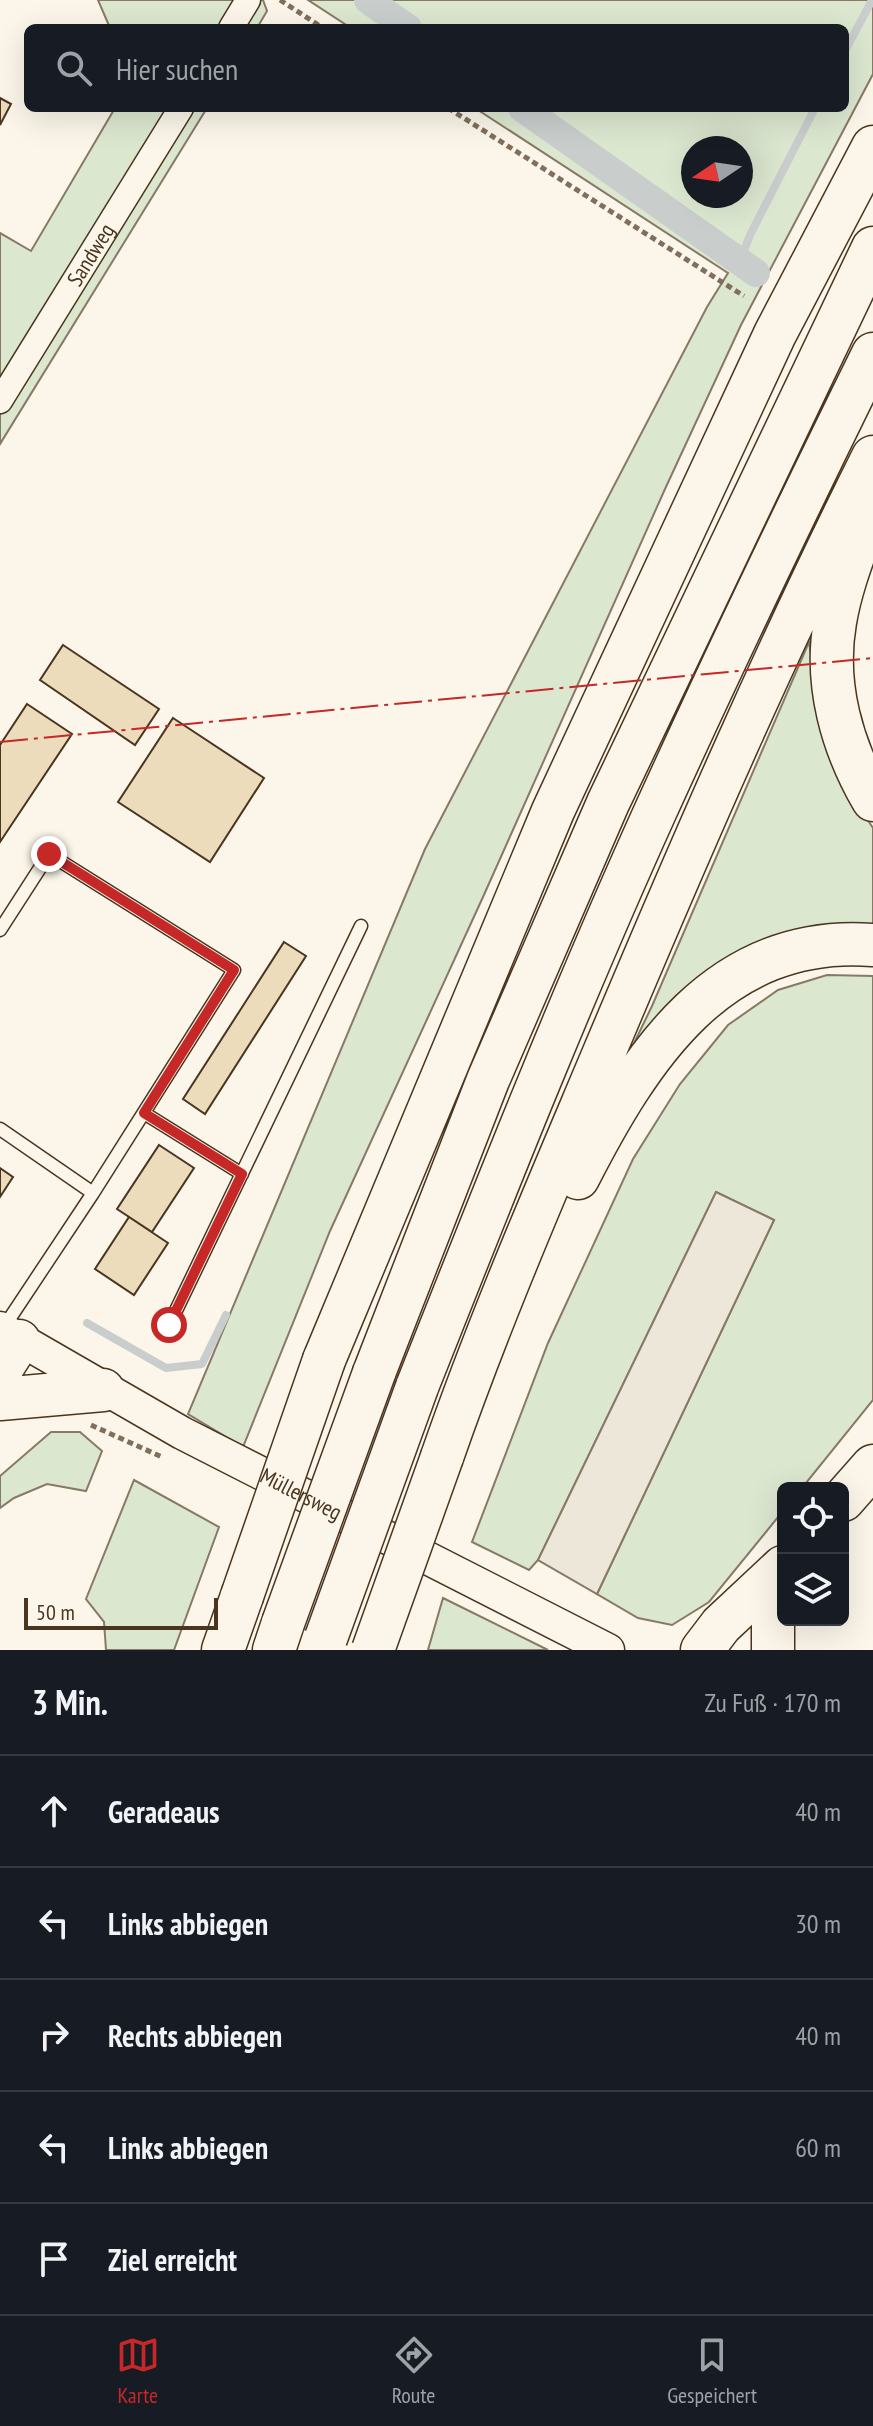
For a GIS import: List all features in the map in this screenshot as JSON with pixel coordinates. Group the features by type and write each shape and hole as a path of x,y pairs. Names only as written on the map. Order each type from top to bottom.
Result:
{"highway":[{"path":"223,1650 324,1360 553,811 775,334 873,147"},
{"path":"278,1637 374,1373 488,1080 608,803 873,248"},
{"path":"324,1644 417,1387 534,1092 654,814 781,541 873,354"},
{"path":"373,1650 491,1323 698,830 824,554 873,457"},
{"path":"873,503 851,563 835,621 832,660 834,696 847,748 873,800"},
{"path":"491,1323 547,1240 610,1117 634,1079 681,1019 752,968 783,954 822,945 873,945"},
{"path":"0,1399 103,1390"},
{"path":"849,1493 873,1466"},
{"path":"702,1650 721,1625 777,1573"},
{"path":"745,1650 776,1614"}],"main road":[{"name":"Müllersweg","path":"5,1343 103,1390 319,1504 608,1650"}],"street":[{"path":"233,24 248,0"},
{"name":"Sandweg","path":"0,401 179,112"}],"lane":[{"path":"0,930 49,854 234,970 93,1193 5,1343"},
{"path":"169,1325 361,926"},
{"path":"144,1113 242,1174"},
{"path":"0,1129 93,1193"}],"path":[{"path":"280,0 317,24"},
{"path":"454,112 744,296"}],"green space":[{"path":"98,0 263,0 267,11 259,24 108,24"},
{"path":"308,0 873,0 873,74 741,325 665,489 330,1231 243,1447 188,1414 425,849 707,307 728,273 481,112 849,112 849,24 345,24"},
{"path":"113,112 205,112 0,444 0,233 31,251"},
{"path":"809,642 817,693 849,791 873,828 873,930 816,926 734,956 623,1066 652,1006"},
{"path":"827,975 873,976 873,1400 807,1482 777,1482 777,1518 709,1602 672,1625 638,1618 597,1594 774,1220 716,1192 538,1560 529,1570 472,1542 548,1343 633,1159 680,1084 728,1025 778,990"},
{"path":"51,1432 80,1432 102,1451 86,1491 47,1484 14,1498 0,1508 0,1476"},
{"path":"134,1480 219,1527 174,1650 106,1650 104,1622 86,1599"},
{"path":"443,1598 548,1650 428,1650"}],"shaded area":[{"path":"716,1192 774,1220 597,1594 538,1560"}],"building":[{"path":"0,98 11,104 0,125"},
{"path":"63,645 159,709 135,745 40,680"},
{"path":"27,704 72,734 0,842 0,745"},
{"path":"173,718 264,778 210,862 118,802"},
{"path":"284,942 306,956 205,1114 183,1099"},
{"path":"159,1145 194,1168 152,1232 117,1209"},
{"path":"0,1168 13,1177 0,1197"},
{"path":"129,1217 168,1243 134,1295 95,1269"}],"waterway":[{"path":"368,0 402,24"},
{"path":"849,43 872,0"},
{"path":"528,112 756,273"},
{"path":"740,261 750,235 813,112"},
{"path":"87,1323 166,1368 202,1364 226,1315"}],"power":[{"path":"0,742 873,658"}],"route":[{"path":"49,854 234,970 144,1113 242,1174 169,1325"}]}
